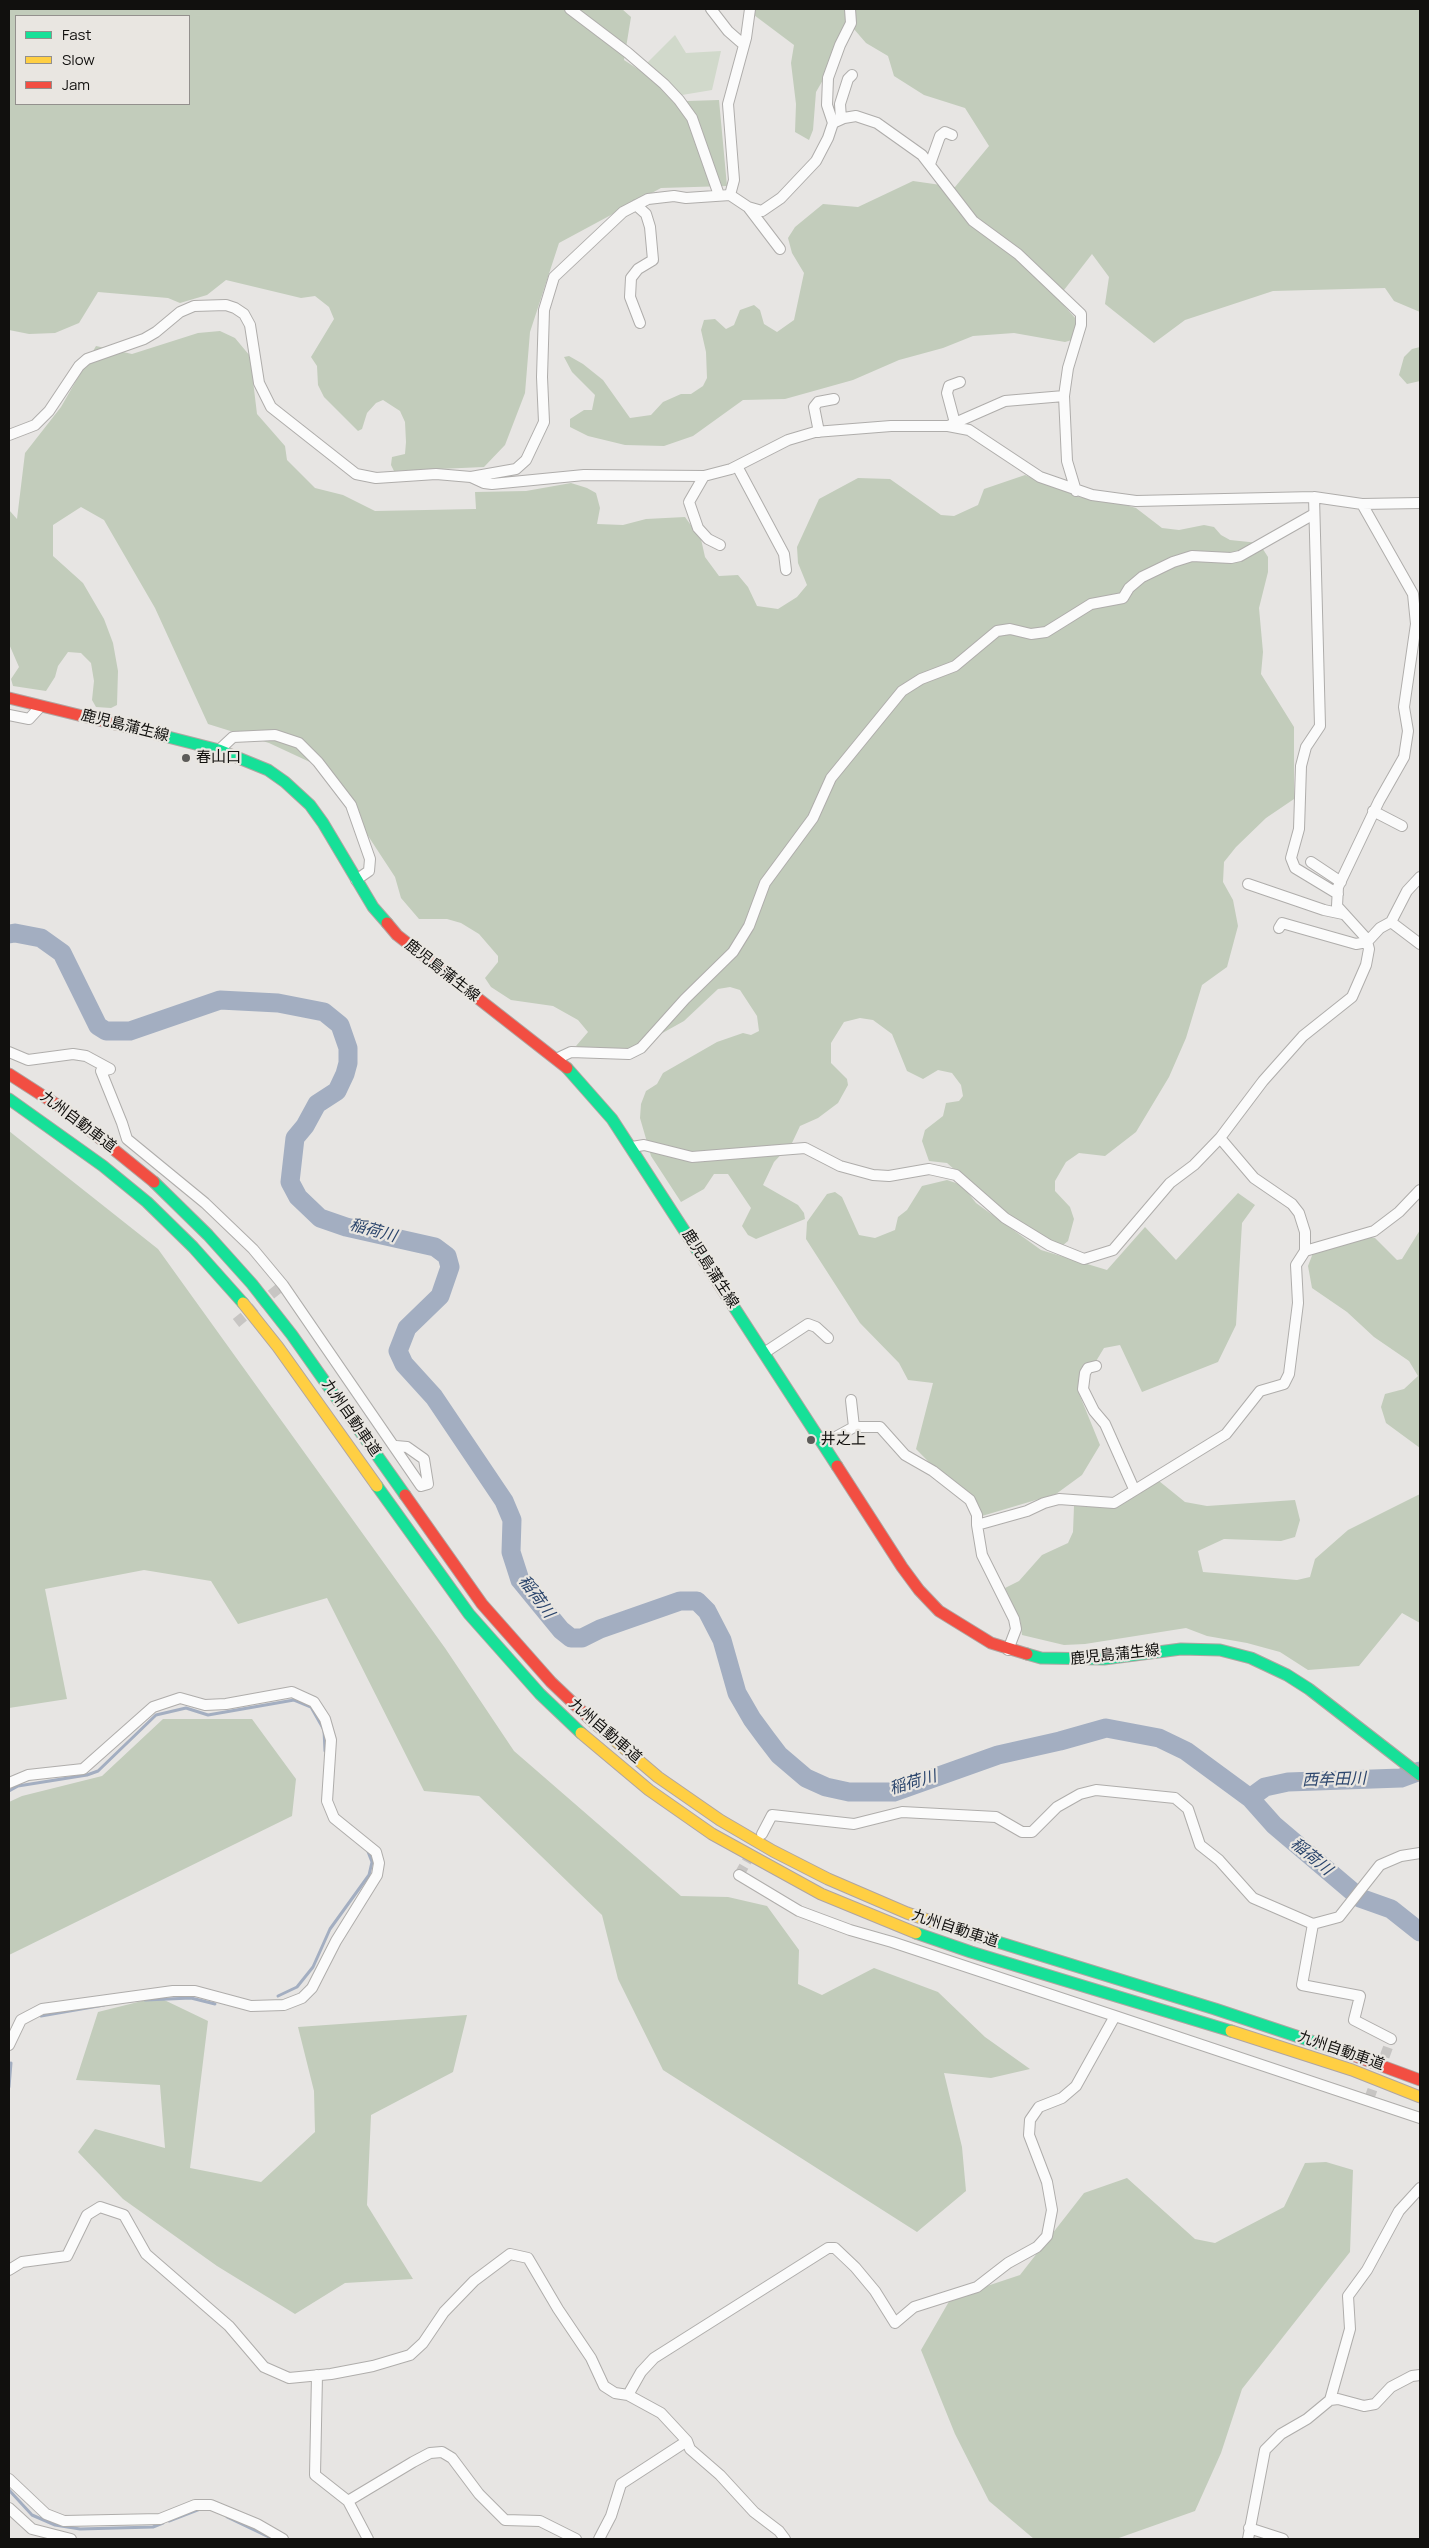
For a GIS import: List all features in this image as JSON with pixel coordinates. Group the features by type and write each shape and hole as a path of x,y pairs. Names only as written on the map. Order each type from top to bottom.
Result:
{"main road":[{"name":"鹿児島蒲生線","path":"9,698 219,750 268,770 298,794 323,823 373,908 397,935 556,1058 591,1094 632,1147 919,1590 939,1610 960,1626 1008,1650 1041,1658 1062,1660 1104,1659 1181,1649 1220,1650 1251,1658 1279,1670 1310,1689 1420,1774"},
{"name":"九州自動車道","path":"9,1074 65,1110 113,1148 160,1187 208,1235 252,1284 292,1335 482,1604 551,1682 606,1734 658,1777 720,1820 773,1851 828,1879 907,1913 975,1936 1215,2009 1357,2056 1420,2080"},
{"name":"九州自動車道","path":"9,1099 103,1166 147,1202 194,1247 237,1295 278,1347 469,1614 540,1694 595,1746 649,1790 712,1834 765,1865 822,1894 902,1928 971,1952 1211,2024 1352,2070 1420,2097"}],"street":[{"path":"570,9 628,53 664,84 679,100 692,118 724,195"},
{"path":"711,9 728,31 744,45"},
{"path":"724,195 734,180 728,104 744,45 750,9"},
{"path":"837,121 827,105 828,78 840,45 852,23 850,9"},
{"path":"9,435 35,425 49,411 79,366 86,360 144,339 156,332 180,312 194,306 226,305 236,308 244,314 250,326 259,383 271,407 347,468 364,477 376,478 436,474 472,477 516,469 526,460 544,422 544,310 548,290 554,277 565,264 623,212 648,199 724,195 748,207 762,211 768,209 816,162 837,121 848,79 852,75"},
{"path":"837,121 856,116 877,123 922,154 953,198 973,221 1018,254 1081,314 1081,326 1068,368 1064,396 1067,461 1076,491"},
{"path":"930,164 940,136 945,132 952,135"},
{"path":"636,205 646,214 650,227 653,260 638,268 630,278 632,302 640,323"},
{"path":"748,207 780,249"},
{"path":"952,424 947,392 950,386 960,382"},
{"path":"952,424 1004,401 1064,396"},
{"path":"819,432 814,407 818,402 834,399"},
{"path":"472,477 484,483 492,484 584,475 704,476 723,472 738,466 788,440 819,432 891,426 952,424 969,430 1023,467 1057,485 1076,491 1136,501 1314,498 1362,504 1420,503"},
{"path":"738,466 784,554 786,570"},
{"path":"704,476 689,502 698,528 708,539 720,546"},
{"path":"1314,498 1320,726 1306,747 1301,766 1299,829 1291,858 1295,868 1338,894"},
{"path":"632,1147 644,1145 692,1157 805,1148 840,1166 873,1175 889,1176 929,1169 956,1175 1005,1218 1049,1245 1084,1259 1114,1250 1170,1183 1194,1165 1220,1138 1263,1082 1303,1036 1352,997 1366,965 1369,949 1367,942 1337,906 1338,894 1340,882 1373,812 1404,758 1408,731 1404,707 1416,624 1413,594 1362,504"},
{"path":"556,1058 571,1052 629,1054 641,1048 685,999 734,952 749,926 765,883 813,818 831,778 902,691 920,679 955,666 997,631 1010,629 1031,634 1046,632 1091,604 1123,598 1129,588 1142,577 1173,562 1192,556 1231,558 1240,556 1290,530 1314,514"},
{"path":"9,715 29,719 41,706"},
{"path":"219,750 233,736 275,734 299,744 318,762 351,805 370,859 369,871 356,880"},
{"path":"1373,812 1402,826"},
{"path":"1311,862 1340,882"},
{"path":"1279,928 1282,923 1356,944 1367,942 1380,928 1391,922 1407,891 1420,877"},
{"path":"1248,884 1324,910 1343,914"},
{"path":"1391,922 1420,944"},
{"path":"9,1052 28,1060 73,1054 86,1056 110,1069 101,1071 122,1123 126,1139 205,1203 253,1249 283,1285 340,1369 396,1446"},
{"path":"978,1525 1027,1511 1044,1503 1059,1499 1114,1503 1226,1434 1260,1391 1284,1384 1292,1367 1298,1303 1296,1266 1305,1251 1305,1232 1299,1213 1292,1204 1254,1178 1220,1138"},
{"path":"1305,1251 1374,1231 1399,1212 1420,1190"},
{"path":"764,1353 808,1324 816,1326 828,1338"},
{"path":"1096,1366 1088,1368 1085,1373 1083,1388 1094,1410 1105,1424 1134,1489"},
{"path":"850,1400 854,1427"},
{"path":"823,1444 854,1427 880,1427 905,1455 933,1470 970,1500 977,1515 982,1555 1014,1619 1016,1629 1008,1650"},
{"path":"9,1783 28,1775 83,1770 153,1707 180,1698 205,1704 226,1704 292,1692 314,1702 325,1719 331,1740 327,1801 334,1818 376,1852 379,1863 377,1876 336,1941 312,1988 302,1998 284,2005 251,2006 195,1991 173,1991 42,2009 20,2020 9,2045"},
{"path":"762,1834 772,1815 854,1824 902,1812 996,1817 1022,1832 1032,1832 1057,1807 1080,1794 1096,1790 1175,1798 1188,1809 1200,1845 1219,1860 1253,1898 1313,1924 1339,1917 1348,1903 1380,1865 1401,1856 1420,1853"},
{"path":"739,1875 799,1912 1420,2118"},
{"path":"1313,1924 1302,1985 1360,1996 1354,2020 1391,2039"},
{"path":"628,2395 641,2372 654,2358 828,2248 835,2248 855,2268 875,2292 895,2323 914,2307 978,2287 1008,2263 1037,2247 1047,2236 1052,2210 1047,2182 1029,2135 1030,2120 1040,2107 1062,2098 1076,2086 1115,2016"},
{"path":"1330,2400 1350,2329 1348,2296 1351,2289 1367,2270 1399,2211 1420,2188"},
{"path":"9,2270 22,2262 67,2256 87,2215 100,2207 124,2216 146,2254 229,2326 264,2367 289,2378 373,2366 410,2355 423,2343 444,2312 474,2281 512,2254 528,2258 558,2309 591,2358 604,2386 615,2393 628,2395 661,2414 687,2441 690,2449 720,2475 754,2512 785,2539"},
{"path":"317,2375 315,2475 348,2501 368,2539"},
{"path":"1283,2539 1248,2534 1264,2450 1280,2434 1306,2419 1330,2400 1338,2399 1356,2405 1370,2405 1378,2401 1391,2387 1412,2376 1420,2375"},
{"path":"599,2539 611,2516 621,2484 687,2441"},
{"path":"348,2501 430,2453 442,2452 452,2458 479,2494 505,2520 540,2521 576,2539"},
{"path":"9,2479 46,2514 64,2521 160,2519 195,2505 211,2505 257,2524 283,2539"},
{"path":"9,2508 31,2534 72,2539"}],"shaded area":[{"path":"675,35 686,53 721,51 712,90 682,95 646,64"}],"green space":[{"path":"9,9 622,9 631,17 624,60 687,101 719,100 727,186 661,188 559,243 530,332 525,393 505,445 484,467 394,471 391,465 392,457 405,454 405,422 400,411 383,400 376,403 367,413 362,429 358,431 324,397 318,385 317,366 311,357 334,319 329,307 315,296 301,298 226,280 207,295 180,303 168,298 98,292 79,323 55,333 29,334 9,330"},
{"path":"746,9 1420,9 1420,312 1394,301 1385,288 1273,291 1185,320 1154,343 1105,304 1109,277 1092,254 1064,290 1060,301 1076,319 1076,329 1072,340 1065,342 1014,333 973,336 943,348 899,360 853,380 785,399 743,400 693,436 664,446 625,445 588,436 570,427 570,419 584,410 592,410 595,395 572,372 564,357 569,356 583,364 603,380 630,418 651,415 663,402 681,394 691,394 703,386 707,378 706,352 701,330 704,320 715,319 726,329 734,325 740,310 754,305 760,310 764,324 777,332 794,320 804,273 792,253 788,238 795,227 823,204 858,207 913,181 955,187 989,146 965,108 924,95 894,76 888,56 866,43 853,28 816,92 813,130 809,140 795,132 796,104 791,63 794,45"},
{"path":"220,331 235,338 250,356 257,414 285,446 287,460 315,488 343,495 375,511 476,509 475,492 526,491 571,483 596,493 600,508 597,524 623,525 646,519 685,517 701,539 705,557 719,576 738,575 748,587 757,606 778,609 797,597 807,585 798,563 797,547 819,499 858,478 890,479 941,515 954,516 978,505 984,489 1025,475 1079,497 1136,508 1162,528 1179,530 1204,525 1214,527 1221,535 1230,540 1259,543 1268,557 1268,572 1259,608 1263,652 1261,674 1294,727 1294,799 1266,818 1236,847 1224,862 1223,882 1233,900 1238,926 1227,967 1202,985 1186,1038 1169,1077 1136,1132 1105,1156 1079,1153 1066,1162 1055,1181 1055,1191 1070,1207 1074,1219 1068,1241 1062,1246 1015,1222 947,1163 929,1161 922,1141 925,1130 943,1116 946,1103 959,1101 963,1096 961,1085 952,1073 938,1070 923,1079 907,1071 892,1034 873,1020 860,1018 844,1022 831,1043 831,1063 847,1079 848,1085 838,1103 818,1118 800,1126 792,1143 774,1162 763,1185 798,1205 804,1213 805,1219 756,1239 748,1235 742,1226 751,1208 728,1174 714,1174 704,1189 681,1202 651,1156 640,1118 641,1104 646,1091 657,1084 663,1073 717,1042 743,1033 751,1035 759,1031 757,1016 740,990 730,987 718,989 684,1021 632,1050 583,1050 576,1046 588,1032 578,1020 553,1006 511,1000 491,987 485,978 498,962 498,956 479,934 461,923 447,919 419,919 401,898 395,877 357,819 312,763 269,743 208,724 155,608 104,520 81,507 53,525 53,556 83,583 104,619 113,643 118,671 117,705 111,708 96,707 92,700 94,681 91,663 81,653 68,652 58,666 55,677 46,691 13,686 11,679 19,667 9,644 9,510 17,519 25,453 61,407 96,346 132,354 198,333"},
{"path":"1420,347 1420,381 1407,384 1399,375 1404,357 1412,349"},
{"path":"9,1131 158,1249 445,1648 514,1751 681,1896 728,1897 767,1906 799,1950 798,1984 822,1995 874,1968 938,1992 985,2037 1030,2069 991,2078 944,2073 962,2147 966,2191 917,2232 663,2070 618,1979 602,1915 479,1796 424,1791 327,1598 238,1624 211,1581 144,1570 45,1589 67,1699 9,1708"},
{"path":"947,1180 962,1185 976,1203 1041,1250 1107,1270 1145,1227 1176,1260 1238,1193 1255,1205 1242,1223 1236,1325 1218,1362 1142,1392 1120,1345 1104,1348 1078,1391 1100,1445 1082,1475 1056,1494 982,1516 916,1449 933,1383 908,1380 899,1363 860,1323 806,1239 807,1222 827,1194 835,1192 842,1197 859,1235 875,1238 895,1230 898,1217 907,1210 922,1186"},
{"path":"1420,1230 1420,1448 1386,1423 1381,1407 1385,1394 1404,1389 1418,1376 1409,1361 1374,1337 1347,1312 1312,1288 1308,1266 1313,1253 1370,1237 1375,1238 1397,1260 1402,1259"},
{"path":"1159,1481 1185,1502 1207,1506 1295,1500 1300,1520 1295,1537 1281,1541 1224,1539 1198,1551 1203,1572 1297,1580 1310,1577 1315,1559 1348,1530 1420,1494 1420,1623 1402,1613 1359,1666 1308,1670 1280,1652 1247,1643 1207,1636 1186,1628 1085,1644 1064,1645 1022,1635 1020,1620 1005,1588 1019,1581 1042,1555 1068,1543 1073,1532 1074,1506 1110,1507"},
{"path":"163,1719 252,1719 296,1779 292,1816 9,1955 9,1802 22,1796 102,1776"},
{"path":"158,1997 208,2021 190,2168 261,2182 315,2132 314,2091 298,2027 467,2015 453,2072 371,2115 367,2205 413,2279 345,2283 295,2314 217,2266 123,2199 78,2152 95,2129 165,2148 160,2085 76,2080 98,2012"},
{"path":"1326,2162 1353,2170 1350,2252 1242,2389 1221,2453 1195,2511 1116,2539 1034,2539 989,2501 955,2434 921,2350 951,2298 1020,2275 1084,2193 1127,2178 1195,2239 1215,2243 1284,2207 1305,2163"}],"waterway":[{"name":"稲荷川","path":"9,934 15,933 41,938 62,953 98,1026 106,1031 130,1031 220,1000 278,1003 324,1012 340,1025 348,1048 348,1063 345,1074 337,1091 317,1104 305,1126 295,1138 290,1182 298,1197 320,1218 346,1227 435,1247 447,1256 450,1267 440,1296 407,1328 398,1351 404,1364 434,1397 504,1501 512,1520 511,1552 520,1580 561,1630 571,1638 582,1638 600,1629 680,1601 697,1601 707,1611 722,1640 737,1693 752,1719 779,1755 806,1778 826,1787 849,1792 894,1792 998,1755 1106,1728 1159,1738 1186,1751 1250,1798 1274,1825 1360,1898 1391,1909 1420,1932"},
{"path":"9,1791 18,1786 87,1775 98,1771 156,1715 186,1708 208,1715 294,1700 311,1707 324,1730 325,1751"},
{"name":"西牟田川","path":"1250,1798 1265,1787 1288,1782 1401,1778 1420,1771"},
{"path":"278,1996 297,1987 313,1967 330,1929 369,1875 372,1862 367,1849"},
{"path":"145,2000 191,1998 215,2004"},
{"path":"41,2016 104,2005"},
{"path":"9,2087 11,2063"},
{"path":"9,2490 32,2515 55,2525 80,2529 153,2527 163,2523"},
{"path":"169,2521 200,2509"},
{"path":"227,2517 273,2539"}],"tunnel":[{"path":"236,1323 283,1285"},
{"path":"739,1875 752,1852"},
{"path":"1369,2099 1391,2039"}],"traffic: fast":[{"path":"164,736 219,750 268,770 285,782 310,805 323,823 373,907 387,923"},
{"path":"567,1068 612,1119 837,1466"},
{"path":"9,1099 103,1166 147,1202 193,1247 243,1303"},
{"path":"154,1182 208,1235 252,1284 292,1335 405,1495"},
{"path":"377,1486 469,1614 540,1694 581,1733"},
{"path":"1027,1654 1041,1658 1104,1659 1181,1649 1220,1650 1251,1658 1287,1675 1309,1689 1420,1775"},
{"path":"936,1923 1215,2009 1344,2052"},
{"path":"916,1933 971,1952 1231,2031"}],"traffic: slow":[{"path":"243,1303 278,1347 377,1486"},
{"path":"591,1720 658,1777 720,1820 773,1851 828,1879 907,1913 936,1923"},
{"path":"581,1733 649,1790 712,1834 821,1894 916,1933"},
{"path":"1231,2031 1352,2070 1420,2097"}],"traffic: jam":[{"path":"9,698 164,736"},
{"path":"387,923 397,935 567,1068"},
{"path":"9,1074 65,1110 154,1182"},
{"path":"837,1466 902,1567 919,1590 939,1611 991,1643 1027,1654"},
{"path":"405,1495 482,1604 551,1682 591,1720"},
{"path":"1344,2052 1420,2080"}],"place":[{"name":"春山口","path":"186,758"},
{"name":"井之上","path":"811,1440"}]}
